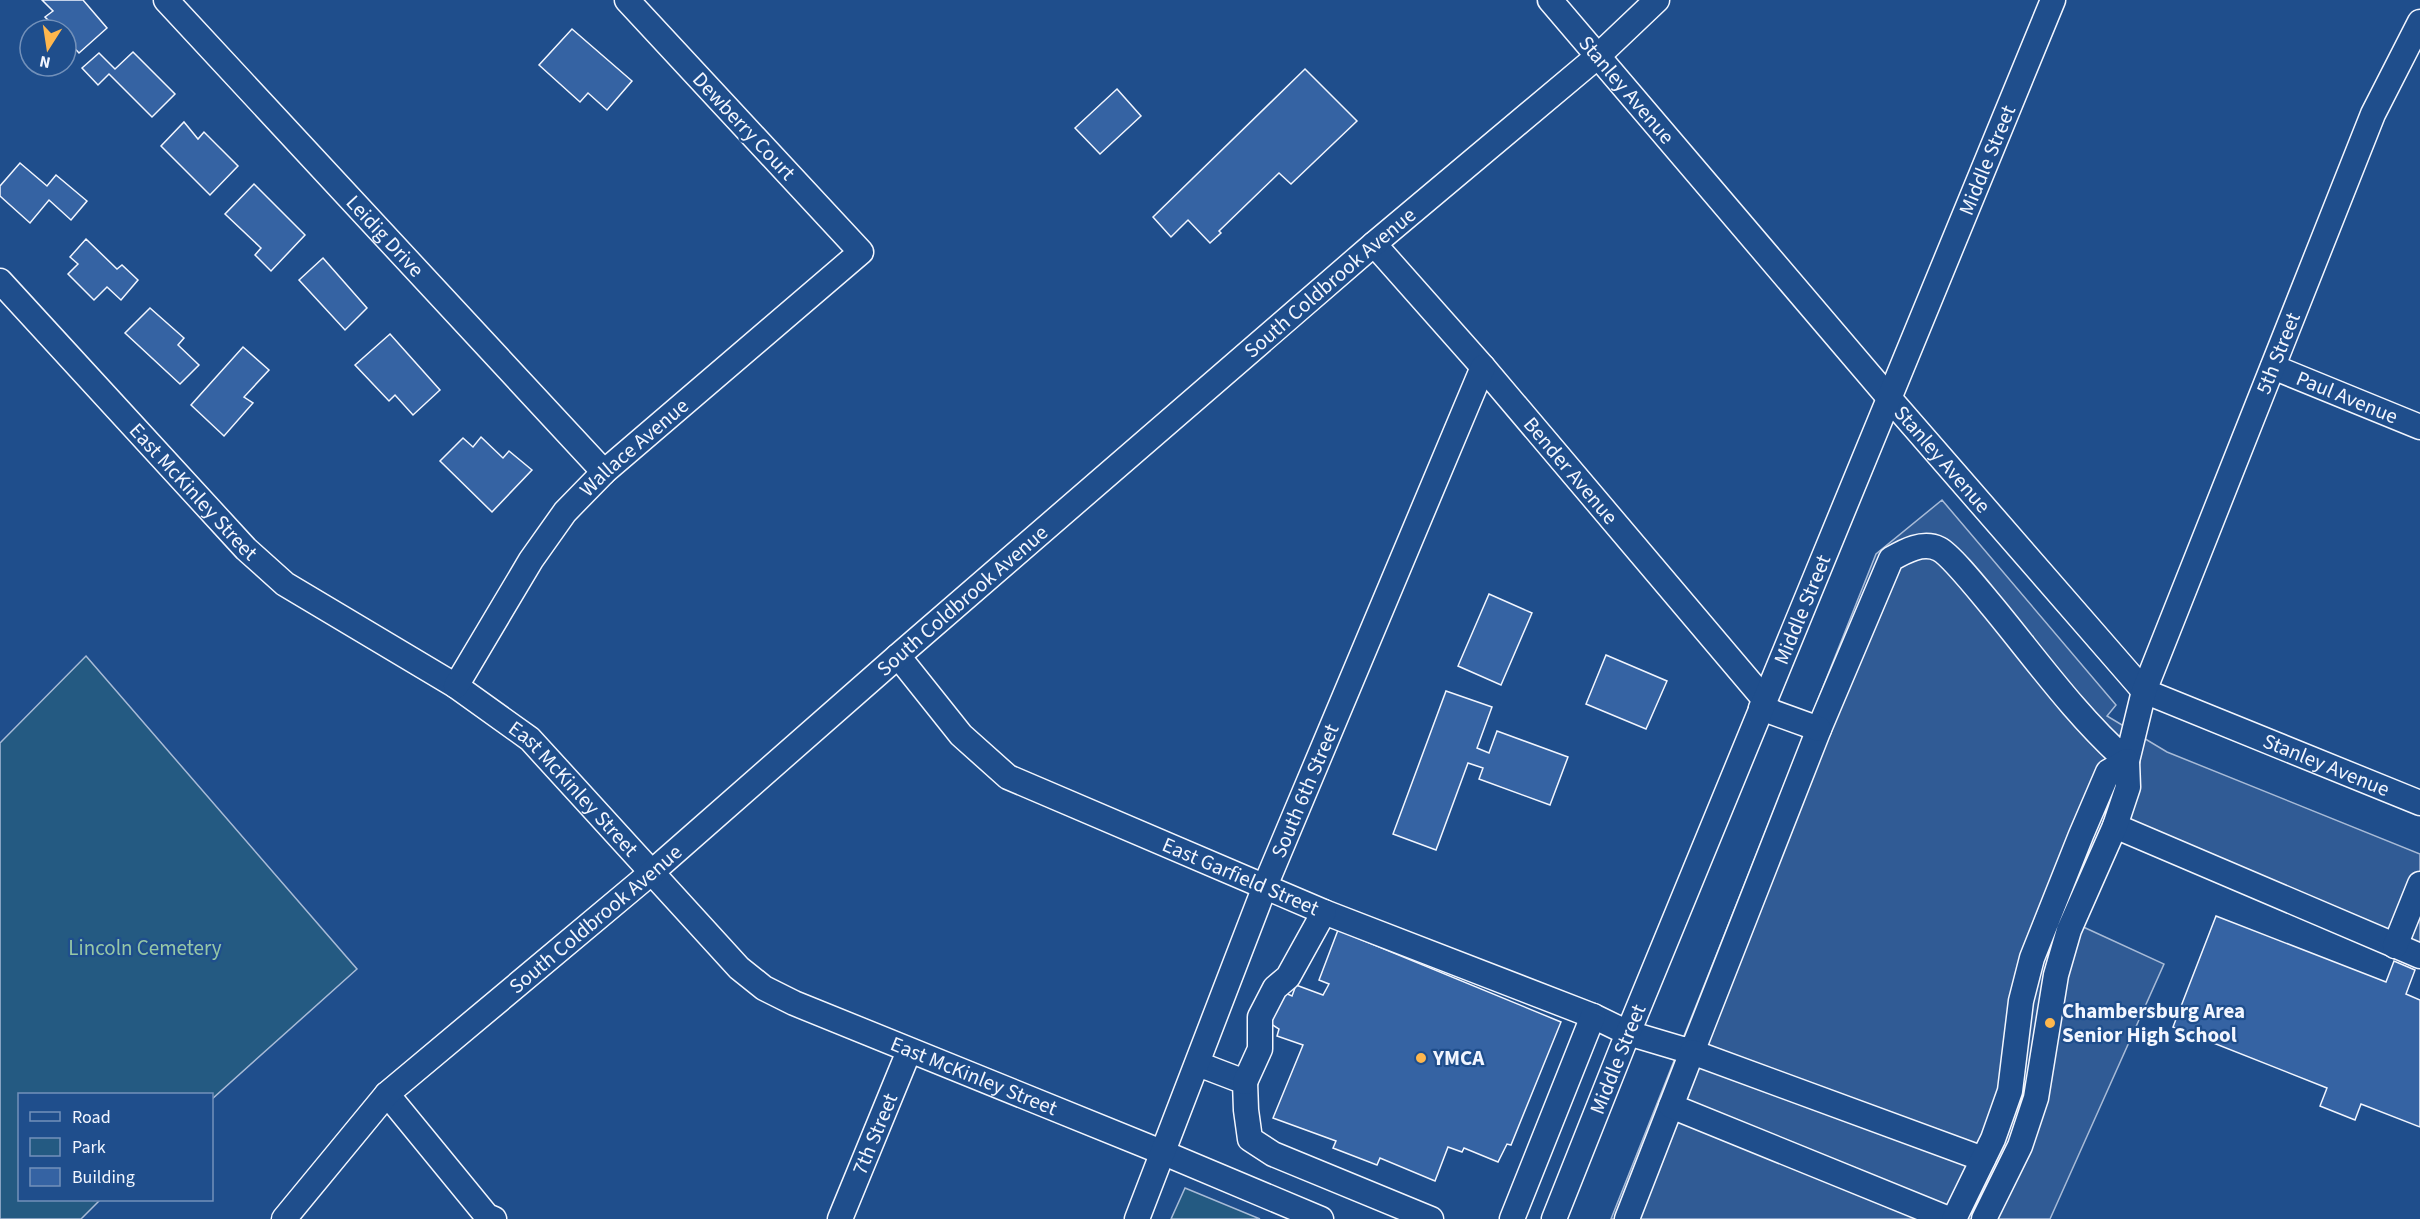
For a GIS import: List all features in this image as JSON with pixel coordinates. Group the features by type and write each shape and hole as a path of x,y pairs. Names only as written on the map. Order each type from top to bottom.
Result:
{"street":[{"name":"Leidig Drive","path":"166,0 604,472"},
{"name":"Dewberry Court","path":"627,0 861,252"},
{"name":"Stanley Avenue","path":"1550,0 1890,399 2144,691 2420,803"},
{"name":"South Coldbrook Avenue","path":"284,1219 387,1094 651,873 1374,244 1598,56 1658,0"},
{"name":"Middle Street","path":"1554,1219 1628,1033 2053,0"},
{"name":"5th Street","path":"1984,1219 2020,1146 2036,1098 2056,975 2069,930 2115,826 2128,787 2127,761 2144,691 2373,114 2420,22"},
{"name":"Bender Avenue","path":"1374,244 1483,367 1763,704"},
{"name":"Wallace Avenue","path":"456,686 531,560 565,512 604,472 861,252"},
{"name":"East McKinley Street","path":"0,281 246,549 277,577 336,616 456,686 530,739 739,969 764,988 794,1004 1164,1153 1321,1219"},
{"name":"South 6th Street","path":"1137,1219 1265,886 1483,367"},
{"name":"Paul Avenue","path":"2273,368 2420,427"},
{"path":"1627,1219 1819,729 1891,559 1905,550 1926,545 1940,549 1972,582 2099,736 2127,761 2108,772 2032,958 2022,1001 2010,1091 1993,1139 1954,1219"},
{"name":"East Garfield Street","path":"898,656 961,735 1008,777 1324,912 1593,1017 1628,1033 1692,1052 1983,1159"},
{"path":"1763,704 1819,729"},
{"path":"2115,826 2420,956"},
{"path":"2395,946 2420,884"},
{"path":"1324,912 1293,968 1275,988 1260,1017 1260,1049 1245,1082 1250,1139 1273,1154 1431,1219"},
{"path":"1512,1219 1593,1017"},
{"name":"7th Street","path":"840,1219 909,1051"},
{"path":"1198,1064 1245,1082"},
{"path":"387,1094 487,1216 494,1219"},
{"path":"2005,1104 2031,1113"},
{"path":"1671,1106 1949,1219"}],"green space":[{"name":"Lincoln Cemetery","path":"86,656 357,969 213,1098 213,1093 18,1093 18,1201 99,1201 81,1219 0,1219 0,743"},
{"path":"1185,1188 1260,1219 1171,1219"}],"shaded area":[{"name":"Chambersburg Area Senior High School","path":"1942,500 2116,705 2107,716 2167,752 2420,854 2420,965 2114,838 2079,925 2164,964 2050,1219 1611,1219 1876,554"}],"building":[{"path":"42,0 83,0 107,28 79,53 78,18 45,17 53,11"},
{"path":"572,29 632,81 607,110 588,93 580,102 539,65"},
{"path":"133,52 175,94 152,117 109,74 98,85 82,68 99,53 115,69"},
{"path":"1305,69 1357,121 1291,184 1279,173 1219,231 1221,233 1210,243 1188,220 1171,237 1153,217"},
{"path":"1117,89 1141,116 1100,154 1075,128"},
{"path":"184,122 198,139 204,132 238,166 210,195 161,146"},
{"path":"20,163 47,186 56,175 87,201 71,220 49,200 30,223 0,196 0,186"},
{"path":"254,184 305,235 271,271 255,255 261,248 225,214"},
{"path":"86,239 117,269 122,265 138,280 121,300 107,287 94,300 68,274 78,264 70,257"},
{"path":"323,258 367,308 345,330 299,280"},
{"path":"150,308 184,338 178,345 199,365 180,384 125,333"},
{"path":"390,334 440,390 413,415 395,395 389,401 355,365"},
{"path":"243,347 269,370 244,397 253,403 224,436 191,405"},
{"path":"481,437 503,458 509,451 532,470 492,512 440,461 463,438 473,447"},
{"path":"1489,594 1532,613 1501,685 1458,666"},
{"path":"1606,655 1667,681 1646,729 1586,704"},
{"path":"1446,691 1492,707 1477,748 1489,753 1497,731 1568,757 1550,805 1479,779 1483,768 1468,763 1436,850 1393,834"},
{"path":"2216,916 2386,982 2394,961 2415,970 2406,994 2420,1000 2420,1127 2361,1104 2355,1120 2320,1106 2327,1088 2173,1027"},
{"name":"YMCA","path":"1338,930 1561,1022 1511,1145 1507,1144 1498,1162 1464,1148 1462,1152 1448,1147 1435,1181 1380,1158 1377,1165 1333,1148 1336,1141 1273,1118 1303,1045 1277,1036 1279,1029 1271,1024 1283,992 1292,996 1296,985 1323,995 1329,984 1319,980"}],"place":[{"name":"Chambersburg Area Senior High School","path":"2050,1023"},
{"name":"YMCA","path":"1421,1058"}]}
